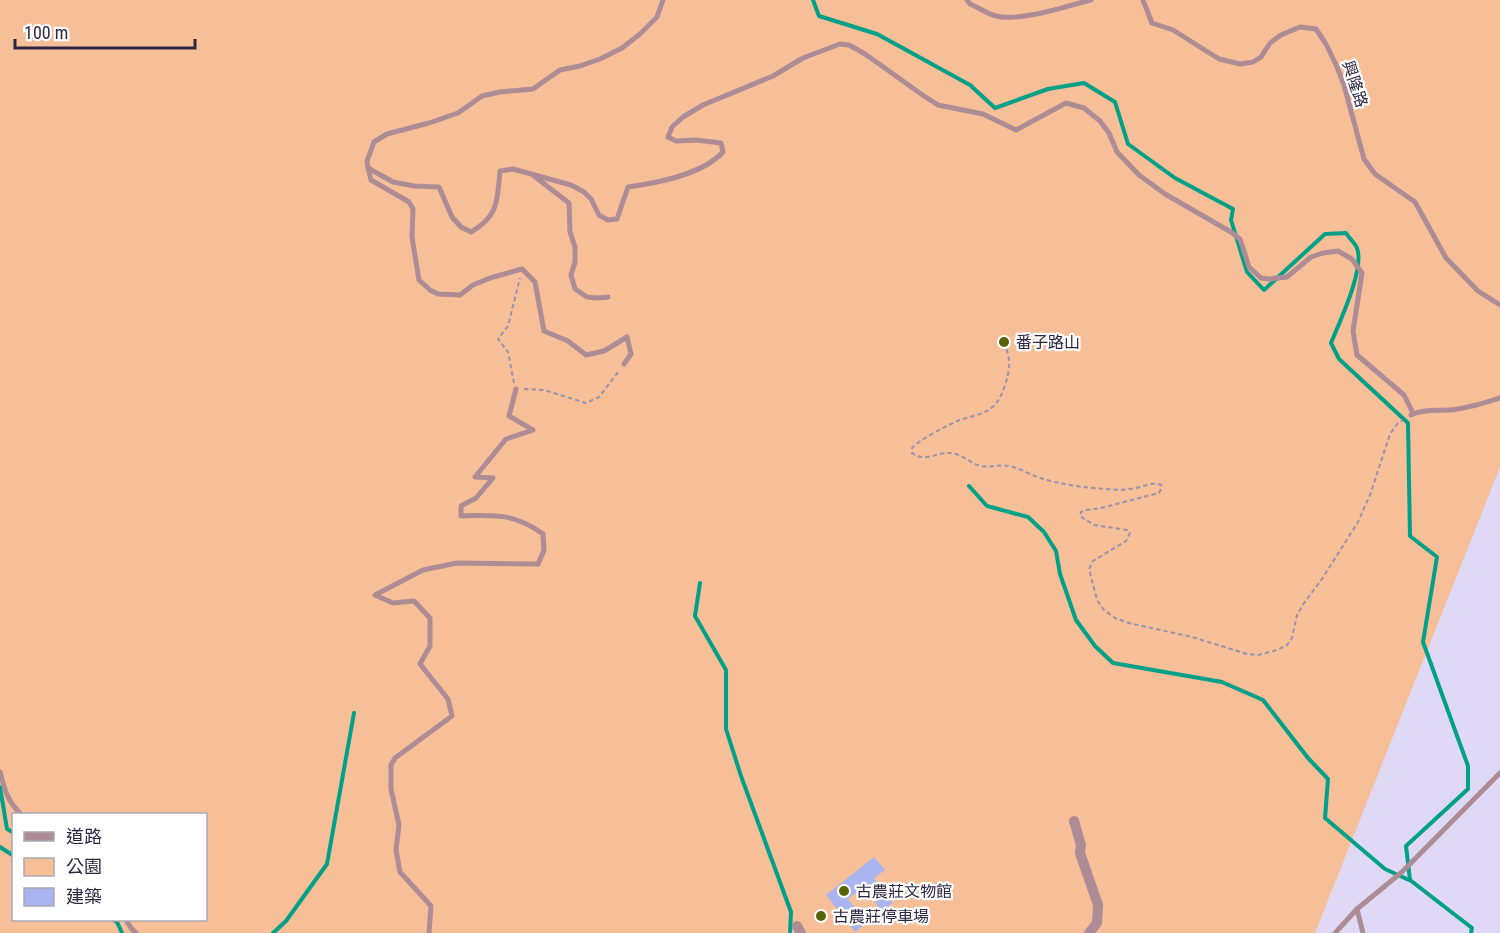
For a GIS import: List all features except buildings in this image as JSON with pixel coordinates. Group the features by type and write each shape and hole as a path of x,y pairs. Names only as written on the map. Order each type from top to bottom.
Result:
{"street":[{"path":"1074,821 1081,845 1080,853 1098,905 1096,923 1089,933"}],"lane":[{"path":"624,364 631,354 627,337 604,351 586,355 568,341 544,330 535,282 522,269 473,285 460,295 438,294 430,290 419,280 412,237 413,209 409,202 371,180 367,161 374,142 387,134 458,113 482,96 533,89 560,70 600,59 622,48 657,17 663,0"},
{"path":"967,0 996,16 1016,17 1090,0"},
{"name":"興隆路","path":"1143,0 1152,23 1173,30 1219,59 1240,64 1253,62 1261,57 1270,43 1281,34 1300,27 1316,29 1341,76 1364,159 1375,174 1415,202 1446,258 1478,291 1500,305"},
{"path":"368,168 393,182 439,187 452,216 461,227 471,232 482,225 492,214 497,199 500,171 513,169 571,185 591,199 599,215 608,220 617,219 628,187 686,174 715,161 723,152 721,143 696,140 676,141 668,137 672,127 683,117 702,105 772,75 803,58 840,44 849,45 938,105 983,114 1016,130 1066,103 1084,108 1100,121 1109,133 1117,152 1138,175 1165,194 1231,231 1240,239 1249,267 1261,278 1287,277 1311,257 1323,253 1338,251 1352,259 1362,273 1353,331 1357,354 1404,395 1412,414 1428,410 1468,408 1500,398"},
{"path":"533,175 569,203 570,232 575,247 575,262 571,275 575,289 587,297 608,297"},
{"path":"429,933 431,906 399,872 396,850 399,825 391,789 391,765 395,758 452,717 448,699 420,664 430,646 430,618 414,602 393,603 375,595 423,570 457,563 538,564 544,550 543,534 531,525 511,517 460,516 460,506 476,498 493,478 475,477 506,439 533,430 509,416 516,389"},
{"path":"0,772 6,796 20,813"},
{"path":"1335,933 1357,909 1402,872 1500,773"},
{"path":"1357,909 1363,933"},
{"path":"127,921 136,933"}],"path":[{"path":"522,269 508,326 498,339 508,352 516,389 544,390 586,403 599,398 624,364"},
{"path":"1004,342 1010,356 1010,368 996,404 988,410 955,422 917,442 912,448 912,453 924,459 946,452 981,466 1011,466 1044,479 1091,488 1133,489 1155,483 1161,485 1159,493 1081,512 1080,516 1094,525 1130,533 1126,541 1093,561 1089,568 1097,600 1110,614 1129,623 1192,637 1247,654 1258,655 1277,650 1287,645 1292,638 1297,615 1358,522 1370,495 1390,434 1398,423"}],"green space":[{"path":"0,0 1500,0 1500,467 1315,933 0,933"}],"waterway":[{"path":"813,0 819,16 877,34 970,85 995,108 1048,89 1084,83 1115,102 1128,144 1175,178 1233,209 1231,220 1247,272 1264,290 1325,234 1346,233 1355,244 1359,257 1354,282 1331,343 1339,359 1408,423 1410,536 1437,557 1423,642 1468,766 1468,789 1406,846 1410,880 1472,928 1471,933"},
{"path":"969,486 987,506 1028,517 1044,532 1056,551 1060,574 1076,620 1095,646 1113,663 1222,682 1263,700 1308,758 1328,779 1325,818 1385,869 1409,880"},
{"path":"700,583 695,616 726,670 726,729 791,912 790,933"},
{"path":"273,933 286,921 327,864 354,713"},
{"path":"0,787 7,829 12,832"},
{"path":"0,847 12,855"},
{"path":"116,921 122,933"}],"place":[{"name":"番子路山","path":"1004,342"},
{"name":"古農莊文物館","path":"844,891"},
{"name":"古農莊停車場","path":"821,916"}]}
